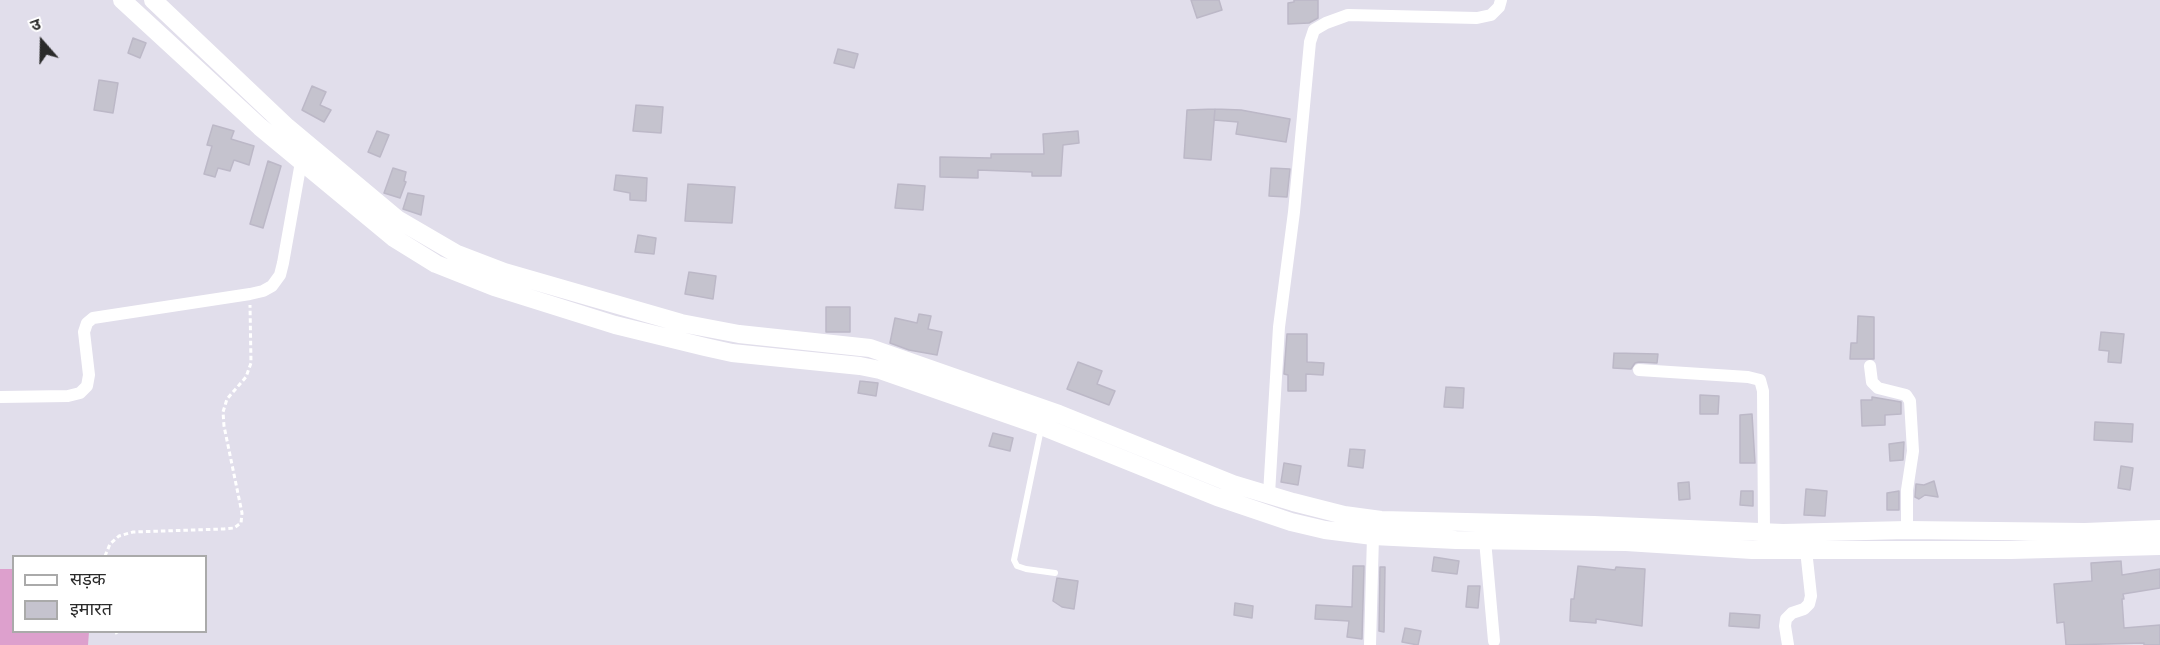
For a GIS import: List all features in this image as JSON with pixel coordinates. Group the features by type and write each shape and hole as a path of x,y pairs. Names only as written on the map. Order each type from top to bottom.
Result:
{"street":[{"path":"122,0 301,162 394,238 436,264 494,288 615,324 723,351 880,370 1041,426 1242,506 1325,530 1373,536 1626,542 1752,550 2011,550 2160,546"},
{"path":"153,0 287,127 397,219 457,254 504,272 681,323 740,334 870,348 1059,414 1233,484 1344,514 1381,520 1764,532 1907,530 2085,532 2160,529"},
{"path":"1269,494 1279,327 1299,166 1310,42 1314,30 1338,17 1348,15 1477,18 1491,15 1499,7 1501,0"},
{"path":"0,397 68,396 80,393 87,386 89,375 84,332 87,323 93,318 250,294 272,286 280,275 301,162"},
{"path":"1870,366 1872,382 1878,388 1906,395 1910,401 1912,451 1907,490 1907,530"},
{"path":"1639,370 1748,376 1760,380 1763,391 1764,532"},
{"path":"1370,645 1373,536"},
{"path":"1485,540 1494,641"},
{"path":"1788,645 1786,619 1792,613 1804,609 1809,604 1811,596 1806,550"}],"lane":[{"path":"1041,426 1014,560 1017,566 1026,569 1055,573"}],"path":[{"path":"105,555 110,544 119,536 133,532 224,529 234,528 241,523 242,513 223,412 227,399 246,377 251,363 250,294"}],"shaded area":[{"path":"0,569 12,569 12,633 89,633 88,645 0,645"}],"building":[{"path":"1191,0 1219,0 1222,10 1197,18"},
{"path":"1294,0 1318,0 1318,18 1309,23 1288,24 1288,3"},
{"path":"133,38 146,43 140,58 128,53"},
{"path":"838,49 858,54 854,68 834,63"},
{"path":"99,80 118,83 113,113 94,110"},
{"path":"312,86 326,92 320,105 331,110 324,122 302,110"},
{"path":"636,105 663,107 661,133 633,131"},
{"path":"1215,109 1241,110 1290,119 1286,142 1236,134 1238,122 1214,120"},
{"path":"1215,109 1211,160 1184,158 1187,110"},
{"path":"213,125 234,131 231,139 254,146 249,165 234,160 230,171 218,168 215,177 204,174 212,146 207,145"},
{"path":"377,131 389,135 380,157 368,152"},
{"path":"1078,131 1079,143 1063,145 1061,176 1032,176 1032,172 978,170 978,178 940,177 940,157 991,158 991,154 1044,154 1043,134"},
{"path":"268,161 281,166 263,228 250,224"},
{"path":"393,168 406,172 404,181 406,182 400,198 384,193"},
{"path":"1271,168 1290,169 1287,197 1269,196"},
{"path":"616,175 647,178 646,201 630,200 630,193 614,190"},
{"path":"688,184 735,187 732,223 685,221"},
{"path":"898,184 925,186 923,210 895,208"},
{"path":"408,193 424,196 421,215 403,209"},
{"path":"638,235 656,238 654,254 635,252"},
{"path":"689,272 716,276 713,299 685,294"},
{"path":"826,307 850,307 850,332 826,332"},
{"path":"919,314 931,316 928,329 942,332 937,355 909,350 890,343 895,318 917,323"},
{"path":"1858,316 1874,317 1874,359 1850,359 1851,343 1857,343"},
{"path":"2101,332 2124,334 2121,363 2108,362 2109,351 2099,350"},
{"path":"1287,334 1307,334 1307,362 1324,363 1323,375 1306,374 1306,391 1288,391 1288,375 1284,374"},
{"path":"1614,353 1658,354 1657,363 1639,362 1635,363 1631,369 1613,368"},
{"path":"1078,362 1102,371 1097,384 1115,391 1109,405 1067,389"},
{"path":"860,381 878,383 876,396 858,393"},
{"path":"1446,387 1464,388 1463,408 1444,407"},
{"path":"1700,395 1719,396 1718,414 1700,414"},
{"path":"1872,397 1901,402 1901,414 1885,415 1885,425 1862,426 1861,400 1872,400"},
{"path":"1752,414 1755,463 1740,463 1740,415"},
{"path":"2095,422 2133,424 2132,442 2094,440"},
{"path":"993,433 1013,438 1010,451 989,446"},
{"path":"1904,442 1903,460 1890,461 1889,444"},
{"path":"1350,449 1365,450 1363,468 1348,466"},
{"path":"1284,463 1301,466 1298,485 1281,482"},
{"path":"2121,466 2133,468 2130,490 2118,488"},
{"path":"1934,481 1938,497 1925,495 1919,499 1915,497 1916,484 1924,485"},
{"path":"1689,482 1690,499 1679,500 1678,483"},
{"path":"1806,489 1827,491 1825,516 1804,515"},
{"path":"1741,491 1753,491 1753,506 1740,505"},
{"path":"1899,491 1899,510 1887,510 1887,493"},
{"path":"1434,557 1459,561 1457,574 1432,571"},
{"path":"2121,561 2122,575 2160,569 2160,588 2123,594 2124,599 2122,599 2124,628 2160,625 2160,645 2144,645 2144,643 2066,645 2064,622 2057,623 2054,584 2092,581 2091,563"},
{"path":"1353,566 1364,566 1362,639 1347,637 1349,621 1315,619 1316,605 1352,607"},
{"path":"1578,566 1615,570 1616,567 1645,569 1642,626 1596,619 1596,623 1570,621 1571,599 1574,599"},
{"path":"1380,567 1385,567 1384,632 1379,631"},
{"path":"1057,578 1078,581 1074,609 1062,607 1053,601"},
{"path":"1468,586 1480,586 1478,608 1466,607"},
{"path":"1235,603 1253,606 1252,618 1234,615"},
{"path":"1730,613 1760,615 1759,628 1729,626"},
{"path":"1405,628 1421,631 1418,645 1402,642"}]}
